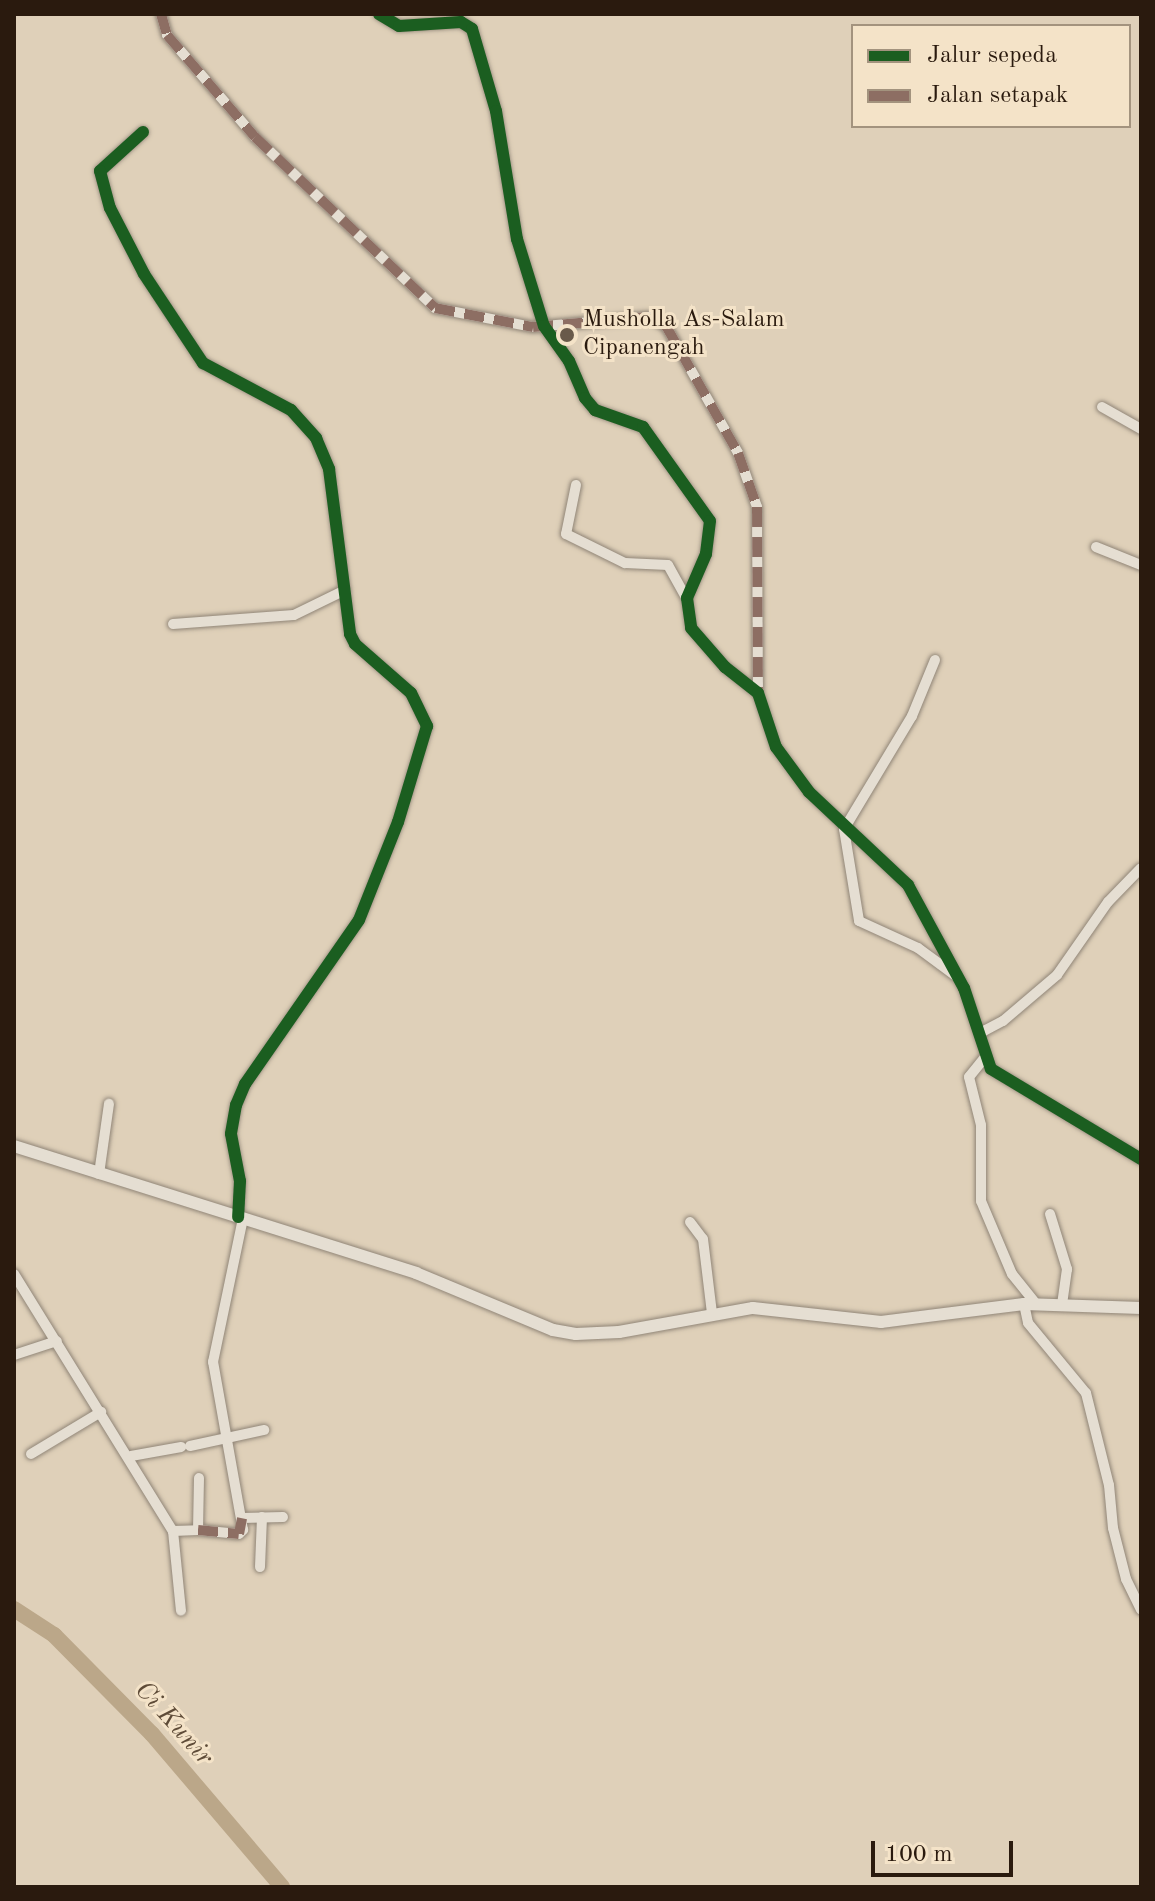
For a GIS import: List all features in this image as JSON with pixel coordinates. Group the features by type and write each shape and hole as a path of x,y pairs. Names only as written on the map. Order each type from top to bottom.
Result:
{"street":[{"path":"161,14 167,35 255,137 422,297 454,315 542,323 649,317 666,326 738,453 757,507 758,693 776,747 844,829 891,864 908,885 958,978 986,1056 999,1078 1141,1159"},
{"path":"379,14 399,26 461,22 472,29 496,111 517,239 542,323 569,361 585,398 595,410 643,427 710,521 706,554 687,598"},
{"path":"143,132 100,171 110,208 144,274 203,363 291,410 316,438 329,469 355,644 411,693 422,707 426,738 359,920 245,1084 236,1105 231,1134 240,1181 240,1218 214,1350 225,1439 242,1518 239,1534 173,1531"},
{"path":"1102,407 1141,429"},
{"path":"576,485 566,534 625,563 668,565 687,598 691,628 700,642 758,693"},
{"path":"1096,547 1141,565"},
{"path":"173,624 294,615 345,590"},
{"path":"935,660 899,739 844,829 859,921 918,948 958,978"},
{"path":"980,1033 1003,1021 1057,975 1098,924 1108,902 1141,868"},
{"path":"986,1056 969,1077 981,1125 981,1201 1012,1274 1030,1304 1028,1323 1086,1393 1109,1485 1113,1528 1126,1579 1141,1610"},
{"path":"99,1174 109,1104"},
{"path":"14,1146 416,1273 553,1330 619,1332 753,1308 881,1322 1030,1304 1141,1308"},
{"path":"1050,1214 1067,1269 1062,1304"},
{"path":"690,1222 703,1239 712,1313"},
{"path":"14,1274 131,1456 173,1531 181,1611"},
{"path":"14,1355 57,1341"},
{"path":"31,1454 101,1412"},
{"path":"131,1456 264,1430"},
{"path":"198,1530 199,1478"},
{"path":"260,1567 262,1517"},
{"path":"242,1518 283,1517"}],"waterway":[{"name":"Ci Kunir","path":"14,1609 54,1635 152,1734 282,1887"}],"marked path":[{"path":"161,14 167,35 255,137 435,308 533,327 649,317 666,326 738,453 757,507 758,693"},
{"path":"198,1530 239,1534 242,1518"}],"cycle path":[{"path":"379,14 399,26 461,22 472,29 496,111 517,239 544,326 569,361 585,398 595,410 643,427 710,521 706,554 687,598 691,628 725,667 758,693 776,747 809,792 908,885 964,988 991,1069 1141,1159"},
{"path":"143,132 100,171 110,208 144,274 203,363 291,410 316,438 329,469 350,634 355,644 411,693 427,726 398,822 359,920 245,1084 236,1105 231,1134 240,1181 238,1217"}],"place":[{"name":"Musholla As-Salam Cipanengah","path":"567,335"}]}
